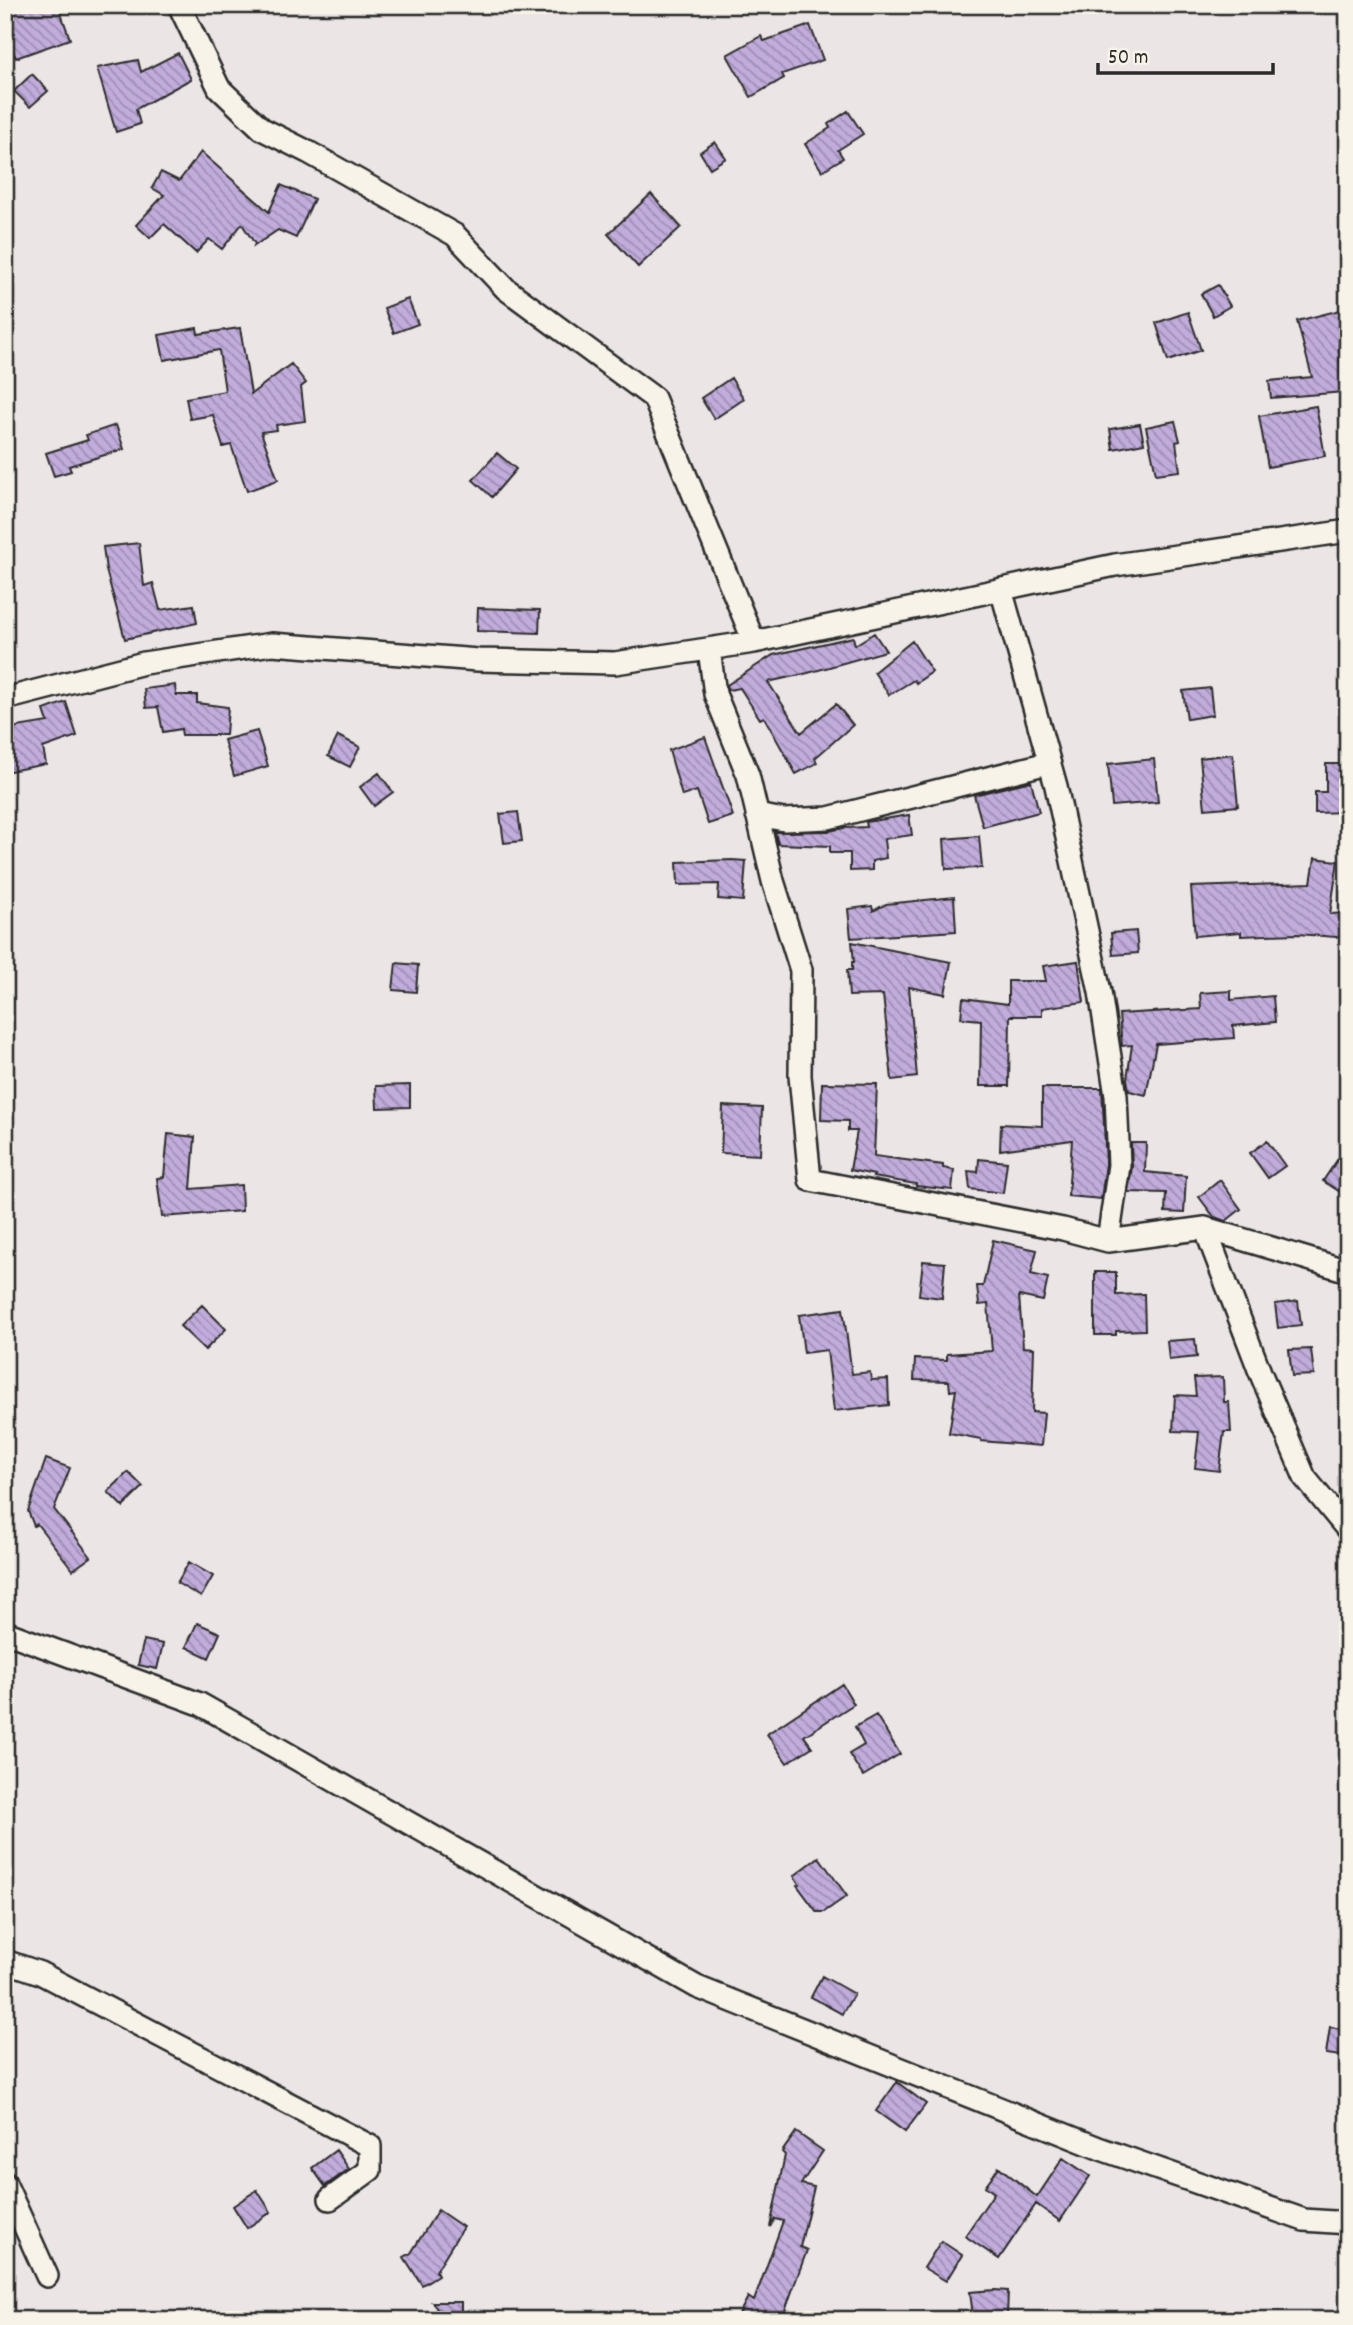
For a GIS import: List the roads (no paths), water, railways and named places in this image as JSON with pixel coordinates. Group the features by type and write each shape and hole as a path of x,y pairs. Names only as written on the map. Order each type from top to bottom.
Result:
{"street":[{"path":"179,5 219,88 262,129 455,235 506,289 654,398 754,642"},
{"path":"5,699 144,663 272,644 478,660 615,663 754,642 1115,565 1348,531"},
{"path":"1001,589 1048,763 1101,992 1116,1096 1119,1165 1108,1241"},
{"path":"709,649 715,694 748,775 773,881 801,970 800,1076 810,1180 1063,1229 1108,1241 1205,1228 1348,1271"},
{"path":"757,815 784,820 828,818 1048,763"},
{"path":"1205,1228 1260,1372 1305,1478 1348,1530"},
{"path":"5,1632 200,1704 697,1987 1101,2150 1304,2220 1348,2223"},
{"path":"5,1961 40,1973 370,2146 370,2170 330,2199"},
{"path":"5,2183 47,2276"}]}
